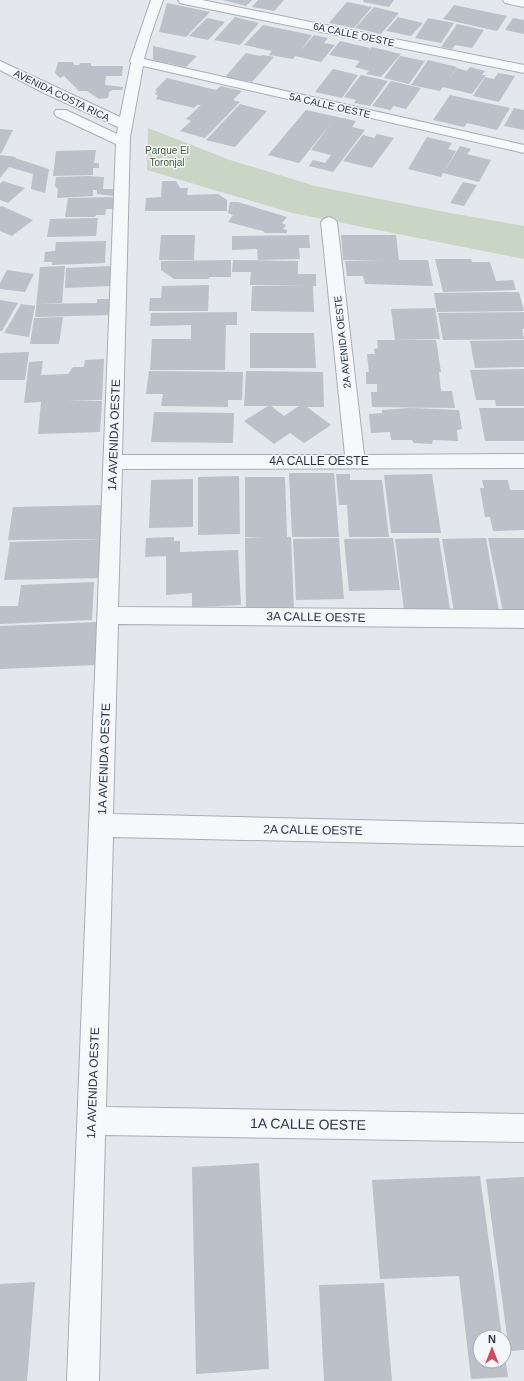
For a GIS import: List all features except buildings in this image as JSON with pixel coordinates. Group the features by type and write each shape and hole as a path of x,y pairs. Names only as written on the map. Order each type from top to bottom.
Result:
{"street":[{"name":"1A AVENIDA OESTE","path":"84,1381 124,135 136,61 146,25 157,0"},
{"name":"6A CALLE OESTE","path":"184,0 524,69"},
{"path":"509,0 524,3"},
{"name":"5A CALLE OESTE","path":"136,61 524,149"},
{"name":"AVENIDA COSTA RICA","path":"0,64 49,90 124,135"},
{"name":"AVENIDA COSTA RICA","path":"50,107 124,135"},
{"name":"2A AVENIDA OESTE","path":"329,222 355,461"},
{"name":"4A CALLE OESTE","path":"113,462 524,461"},
{"name":"3A CALLE OESTE","path":"108,615 524,620"},
{"name":"2A CALLE OESTE","path":"102,826 524,835"},
{"name":"1A CALLE OESTE","path":"92,1121 524,1128"}],"green space":[{"name":"Parque El Toronjal","path":"148,128 230,160 315,186 524,226 524,259 292,213 147,170"}]}
